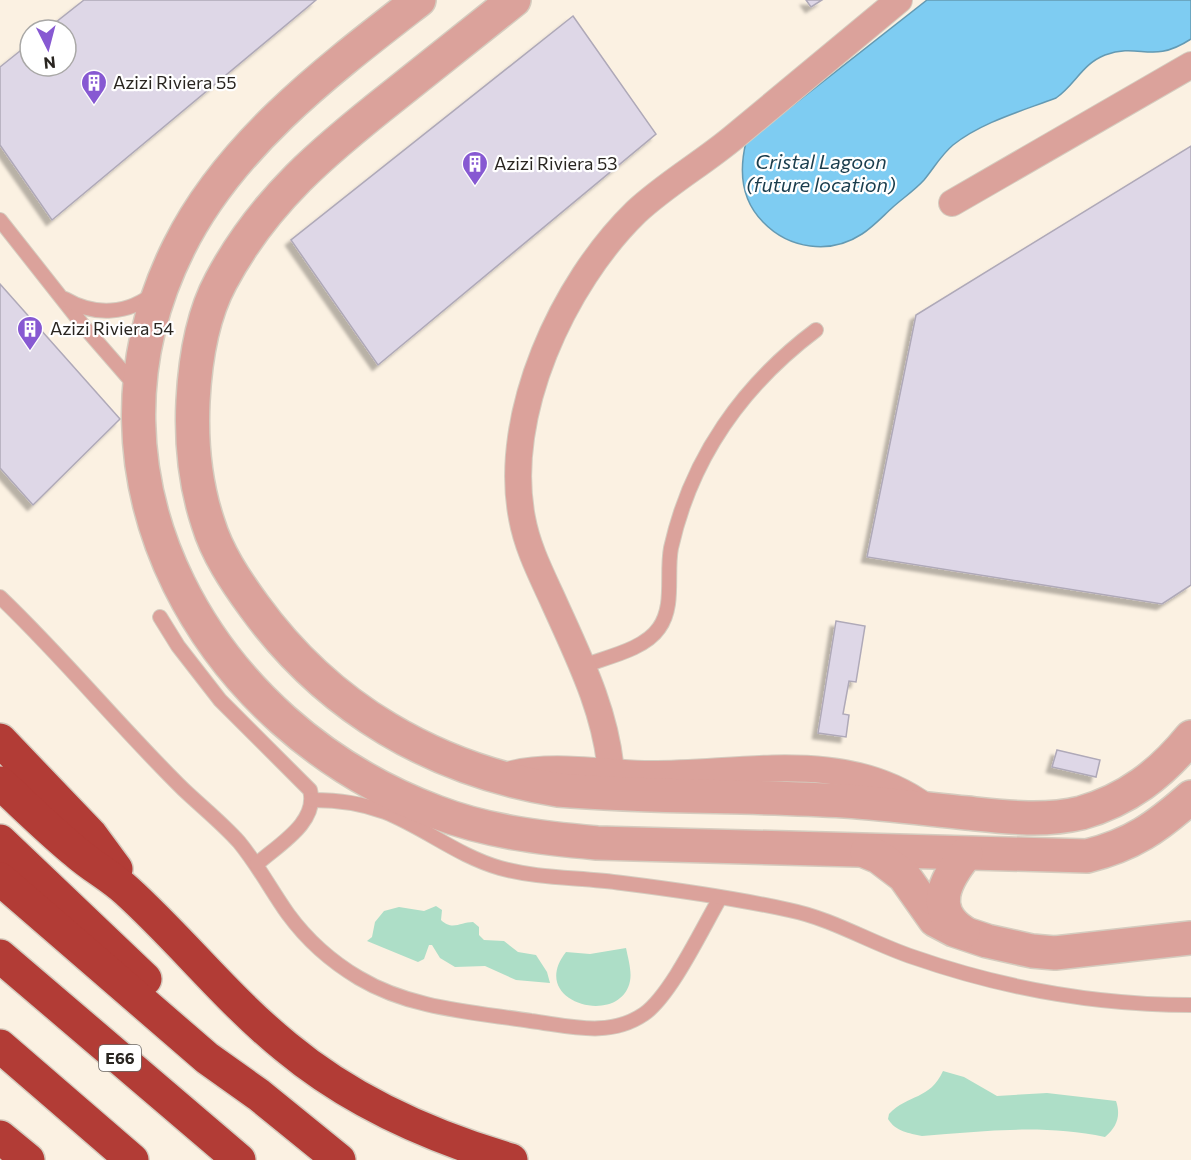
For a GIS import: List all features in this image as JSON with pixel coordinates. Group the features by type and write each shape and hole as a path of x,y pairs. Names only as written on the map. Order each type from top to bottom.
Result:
{"highway":[{"path":"0,740 102,847 126,890"},
{"path":"0,783 76,852 126,890 242,1008 286,1047 327,1078 372,1106 418,1129 511,1160"},
{"path":"0,841 239,1065 259,1095"},
{"path":"0,879 60,934 207,1059 259,1095 339,1160"},
{"name":"E66","path":"0,956 239,1160"},
{"path":"0,1046 132,1160"},
{"path":"0,1137 28,1160"}],"street":[{"path":"419,0 261,132 237,158 196,216 162,286 151,320 140,392 142,464 150,508 176,584 196,619 238,675 264,702 300,734 365,778 434,812 471,824 535,838 597,843 1087,856 1109,851 1151,831 1191,797"},
{"path":"514,0 343,136 292,182 249,234 219,285 199,350 192,420 199,490 217,545 241,588 287,646 313,672 371,719 436,755 498,778 558,790 846,801 1011,818 1046,818 1080,813 1113,802 1143,785 1169,764 1191,737"},
{"path":"611,772 606,732 583,666 528,542 519,498 519,449 537,376 552,336 593,261 638,211 726,143 899,0"},
{"path":"952,203 1191,65"},
{"path":"498,778 535,771 684,773 761,768 828,771 884,784 902,792 928,809"},
{"path":"684,773 710,787 721,796"},
{"path":"865,851 879,857 904,876 935,920 965,933 1009,947 1055,953 1191,938"},
{"path":"965,933 948,918 943,897 945,885 966,854"}],"lane":[{"path":"0,220 140,392"},
{"path":"61,296 76,305 94,310 113,311 140,303 162,286"},
{"path":"583,666 637,645 658,629 668,605 668,562 675,531 696,472 711,444 747,393 791,349 816,330"},
{"path":"0,597 50,645 184,790 228,830 257,864 287,913 303,932 339,965 368,983 413,1001 431,1005 585,1029 601,1029 624,1024 646,1013 657,1002 720,898"},
{"path":"160,617 178,646 220,700 304,782 313,800 307,819 257,864"},
{"path":"313,800 349,802 386,813 476,861 502,868 720,898 813,915 900,953 1005,984 1124,1003 1191,1005"}],"green space":[{"path":"436,906 442,910 441,920 449,925 473,922 479,927 479,935 484,940 504,941 518,952 536,955 547,972 550,983 516,980 485,966 455,967 440,958 432,945 429,945 424,959 418,962 367,941 372,937 375,922 384,911 399,907 424,911"},
{"path":"626,948 630,981 623,995 611,1003 595,1006 580,1003 566,996 558,985 557,970 566,952 590,954"},
{"path":"943,1071 964,1077 997,1096 1047,1093 1116,1101 1117,1121 1105,1137 1037,1130 922,1136 895,1127 888,1119 889,1114 932,1087"}],"water":[{"name":"Cristal Lagoon (future location)","path":"927,0 1191,0 1191,39 1166,51 1128,51 1105,55 1084,69 1056,98 1003,118 964,137 945,153 917,187 870,228 850,241 823,247 810,246 797,243 773,231 756,213 746,195 743,164 746,142"}],"building":[{"name":"Azizi Riviera 55","path":"84,0 316,0 52,220 0,145 0,67 18,53 18,78 78,78 78,18 61,18"},
{"path":"806,0 822,0 811,7"},
{"name":"Azizi Riviera 53","path":"573,16 656,134 378,365 291,240"},
{"path":"1191,146 1191,585 1162,604 867,557 916,315"},
{"name":"Azizi Riviera 54","path":"0,284 120,419 33,505 0,468"},
{"path":"836,621 865,626 856,682 849,681 843,714 849,715 846,737 818,733"},
{"path":"1057,750 1100,760 1096,777 1052,767"}],"place":[{"name":"Azizi Riviera 55","path":"94,106"},
{"name":"Azizi Riviera 53","path":"475,187"},
{"name":"Azizi Riviera 54","path":"30,352"}]}
